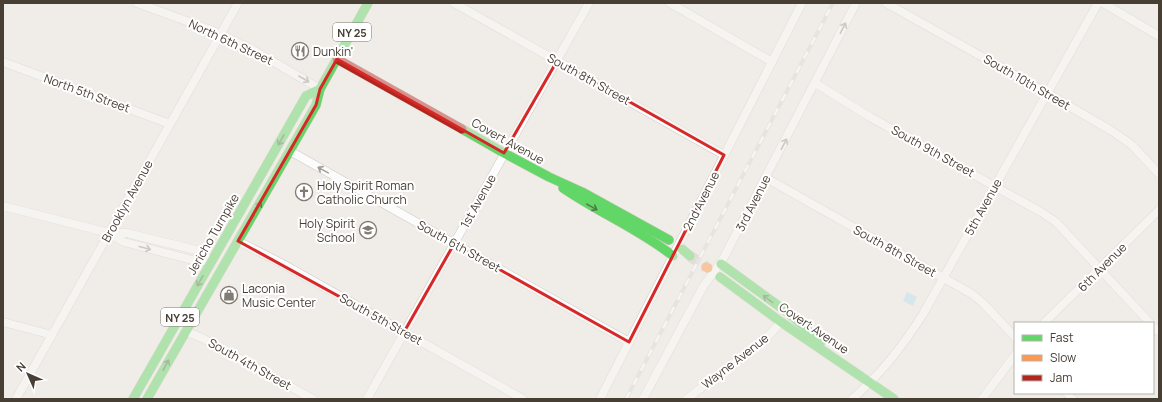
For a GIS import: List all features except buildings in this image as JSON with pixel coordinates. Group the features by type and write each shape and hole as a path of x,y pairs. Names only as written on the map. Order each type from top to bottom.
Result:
{"main road":[{"name":"Jericho Turnpike","path":"147,399 316,105 320,88 368,3"},
{"name":"Covert Avenue","path":"337,59 504,153 549,177 582,192 669,240"},
{"name":"Jericho Turnpike","path":"134,399 306,96 320,88"},
{"path":"549,177 581,201 653,240 673,256"},
{"path":"227,235 238,241"},
{"path":"682,249 690,256"},
{"path":"721,264 793,317 840,360"},
{"name":"Covert Avenue","path":"720,277 781,322 840,360 894,399"}],"street":[{"name":"North 6th Street","path":"137,3 211,30 255,51 320,88"},
{"name":"Brooklyn Avenue","path":"16,399 238,3"},
{"name":"South 8th Street","path":"454,3 724,155"},
{"name":"1st Avenue","path":"367,399 589,3"},
{"path":"670,3 772,62"},
{"name":"2nd Avenue","path":"600,399 802,3"},
{"name":"3rd Avenue","path":"643,399 701,290 721,264 856,3"},
{"name":"South 10th Street","path":"886,3 1048,93 1112,131 1132,145 1159,174"},
{"name":"5th Avenue","path":"852,399 880,372 914,328 1098,3"},
{"path":"1103,3 1159,36"},
{"name":"North 5th Street","path":"3,62 170,124"},
{"name":"South 9th Street","path":"815,83 870,116 995,185 1056,222 1149,322"},
{"name":"South 6th Street","path":"290,151 629,342"},
{"name":"South 8th Street","path":"766,178 972,294 984,303 1014,336"},
{"path":"3,206 109,233 124,242 196,261 211,261 223,266"},
{"name":"6th Avenue","path":"1045,322 1159,210"},
{"name":"South 5th Street","path":"238,241 283,264 523,399"},
{"path":"3,322 52,334"},
{"name":"Wayne Avenue","path":"687,399 770,334 781,322"},
{"name":"South 4th Street","path":"185,331 202,338 313,399"},
{"path":"982,399 1014,356"}],"highlighted area":[{"path":"337,59 504,153 557,61 724,155 629,342 454,244 404,332 238,241 316,105 320,89"}],"water":[{"path":"907,292 917,297 913,306 903,301"}],"tunnel":[{"path":"690,256 706,267"}],"railway":[{"path":"626,399 833,3"}],"traffic: fast":[{"path":"147,399 316,105 320,89 368,3"},
{"path":"133,399 306,96 320,89"},
{"path":"462,129 504,153 549,177 582,192 669,240"},
{"path":"563,188 633,229 673,256"},
{"path":"682,249 690,256"},
{"path":"721,264 787,312 821,342"},
{"path":"720,277 781,322 894,399"}],"traffic: jam":[{"path":"337,59 462,129"}],"place":[{"name":"Dunkin'","path":"300,51"},
{"name":"Holy Spirit Roman Catholic Church","path":"304,192"},
{"name":"Holy Spirit School","path":"368,230"},
{"name":"Laconia Music Center","path":"229,295"}]}
